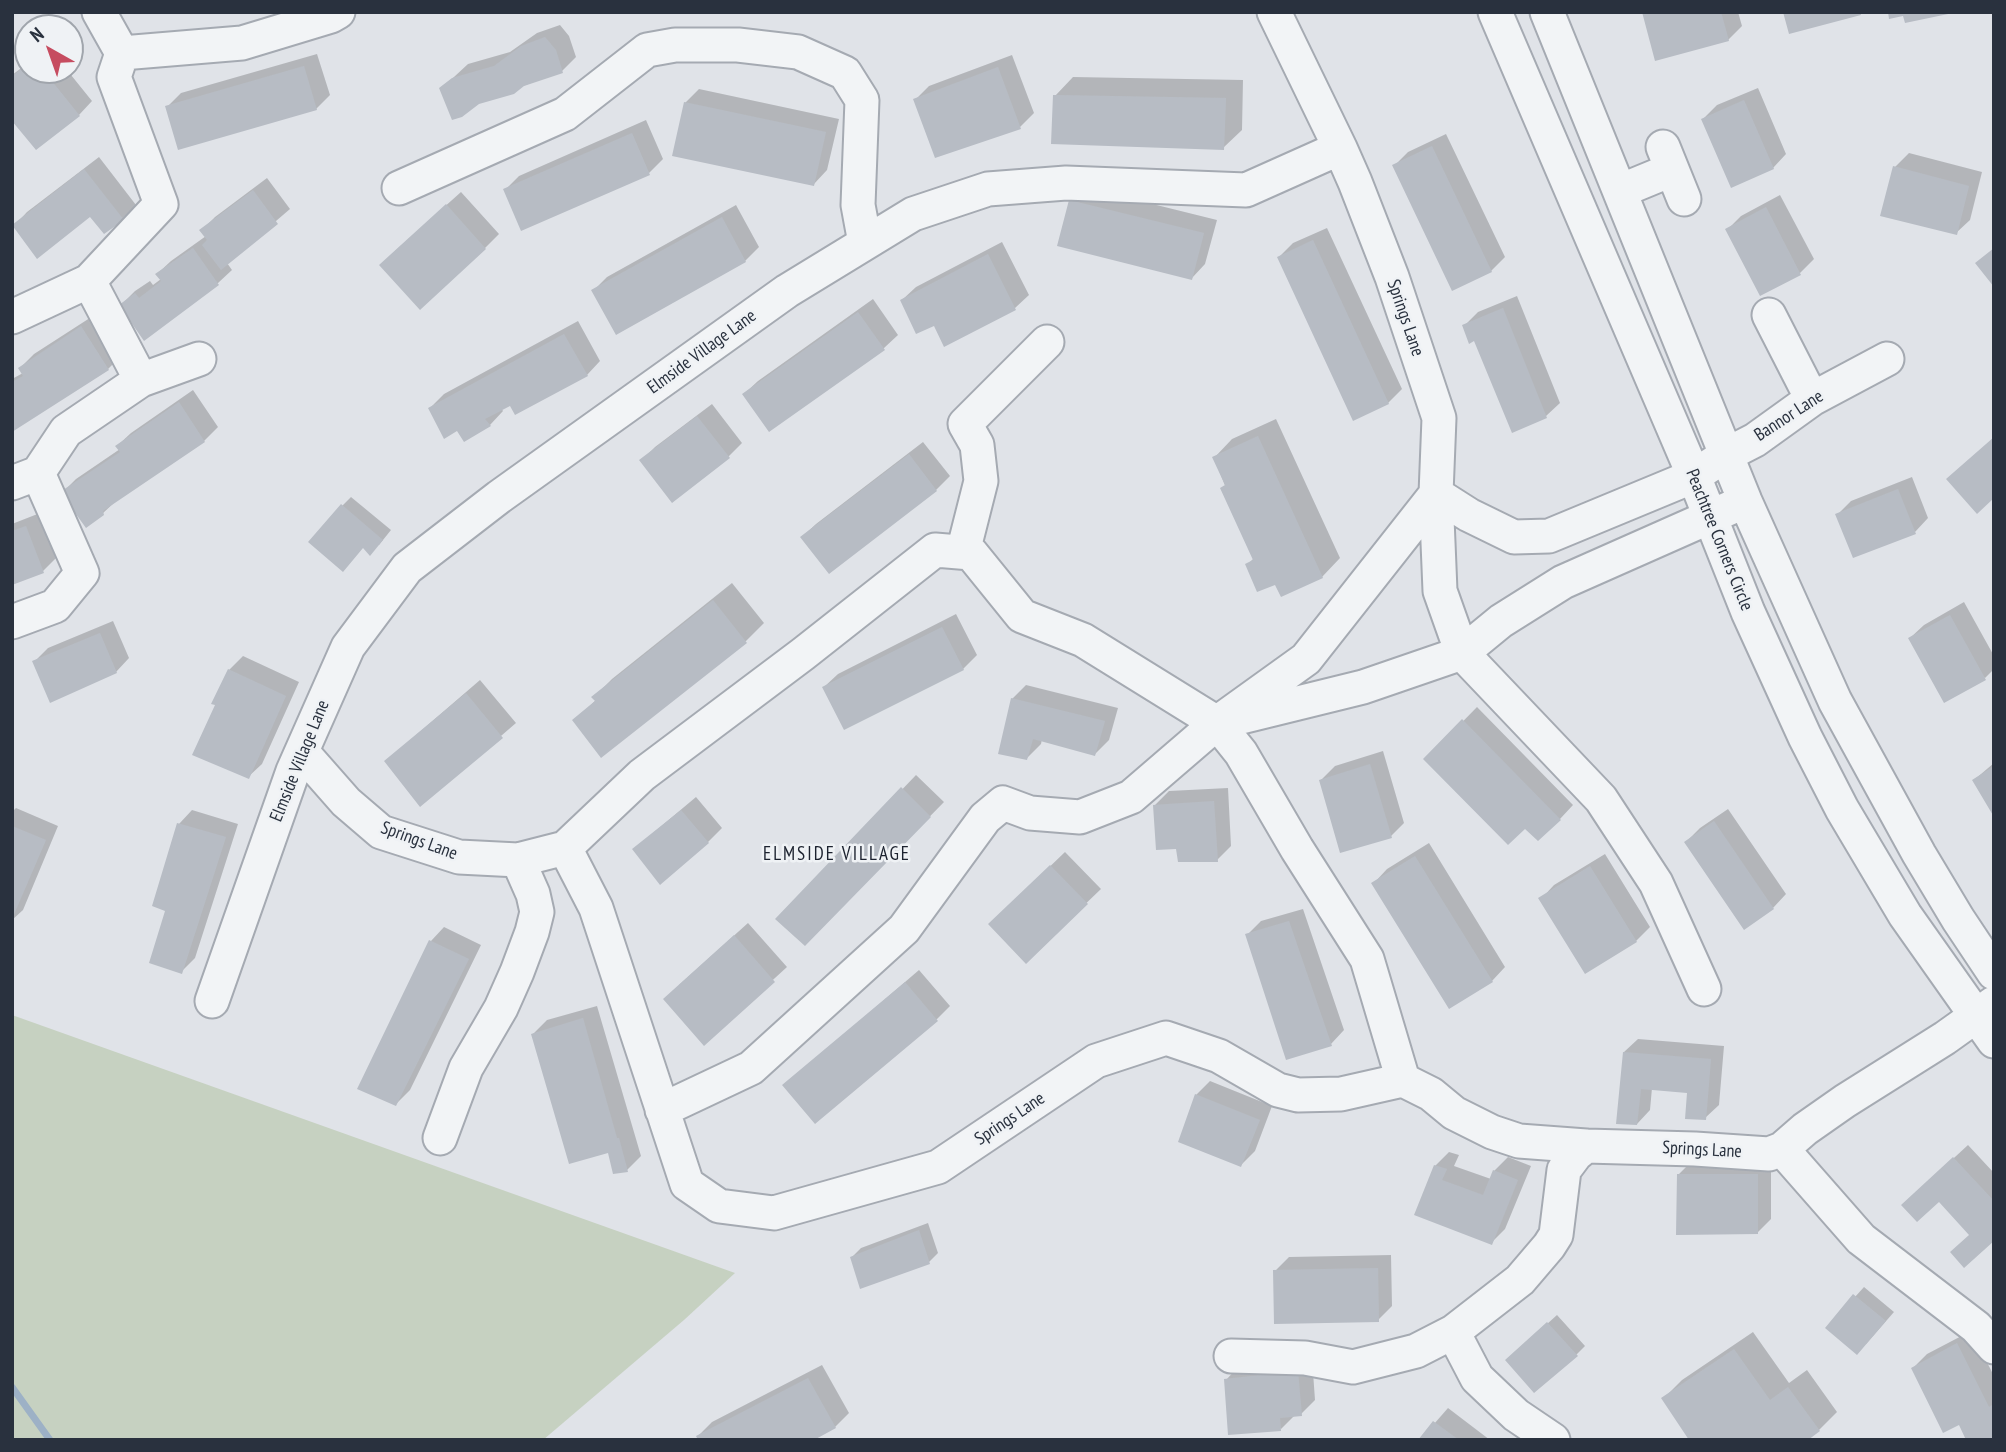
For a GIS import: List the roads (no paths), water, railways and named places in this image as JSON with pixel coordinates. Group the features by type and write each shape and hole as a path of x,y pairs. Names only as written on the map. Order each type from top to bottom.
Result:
{"street":[{"path":"13,315 89,281 161,204 114,77 121,54 99,12"},
{"path":"121,54 242,43 338,12"},
{"path":"1274,12 1340,148"},
{"name":"Peachtree Corners Circle","path":"1495,12 1694,476 1748,612 1799,724 1842,809 1905,915 1988,1019"},
{"path":"1548,12 1745,501 1835,701 1919,854 1994,974"},
{"path":"399,188 565,114 647,50 675,46 738,45 798,52 845,73 862,100 858,205 865,243"},
{"name":"Elmside Village Lane","path":"212,1001 302,752 348,647 407,568 499,497 776,299 912,214 988,189 1066,183 1246,190 1340,148"},
{"name":"Springs Lane","path":"1340,148 1392,277 1439,418 1436,494 1440,591 1462,653 1601,799 1656,883 1704,989"},
{"path":"1620,191 1672,172"},
{"path":"89,281 141,380"},
{"path":"1769,315 1812,399"},
{"path":"1047,342 965,424 977,446 981,481 963,552 971,553 1022,616 1083,640 1217,723 1241,753 1367,960 1403,1080"},
{"path":"12,622 55,606 82,573 25,478 66,432 141,380 199,359"},
{"name":"Bannor Lane","path":"1694,476 1755,440 1812,399 1886,359"},
{"path":"662,1110 751,1068 904,929 985,818 1003,803 1030,813 1080,817 1131,797 1217,723 1306,659 1436,494 1469,515 1514,537 1549,536 1694,476"},
{"path":"1217,723 1363,687 1462,653 1501,621 1563,582 1745,501"},
{"path":"1549,536 1543,555 1547,564 1563,582"},
{"name":"Springs Lane","path":"302,752 346,802 381,832 458,857 518,860 565,848 642,775 935,550 963,552"},
{"name":"Springs Lane","path":"565,848 596,908 687,1184 719,1206 774,1213 938,1167 1096,1061 1166,1038 1219,1056 1278,1090 1298,1095 1342,1094 1403,1080 1431,1094 1454,1113 1492,1132 1519,1141 1769,1154 1782,1149"},
{"path":"440,1138 466,1069 500,1008 532,932 537,912 533,894 518,860"},
{"path":"1988,1019 1945,1038 1825,1115 1782,1149 1861,1238 1976,1327 1994,1347"},
{"path":"1231,1356 1305,1357 1353,1367 1416,1350 1453,1332 1520,1280 1549,1246 1556,1235 1564,1170 1586,1146"},
{"path":"1453,1332 1477,1378 1516,1415 1553,1440"}],"waterway":[{"path":"12,1387 50,1440"}],"district":[{"name":"ELMSIDE VILLAGE","path":"837,855"}]}
